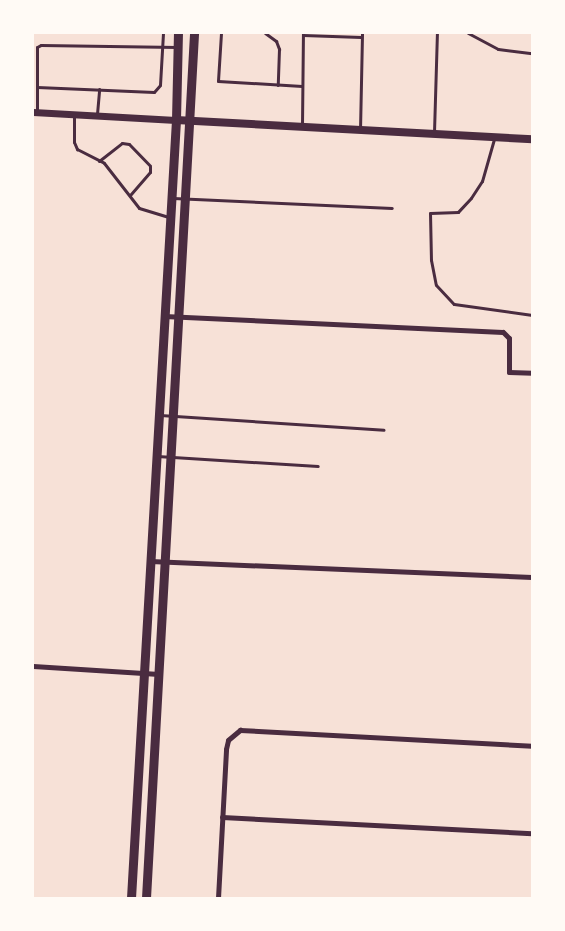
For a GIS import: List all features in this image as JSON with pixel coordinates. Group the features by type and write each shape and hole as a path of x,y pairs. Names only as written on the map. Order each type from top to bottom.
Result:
{"main road":[{"path":"131,898 176,120 178,33"},
{"path":"146,898 191,121 194,33"},
{"path":"176,120 532,139"}],"street":[{"path":"35,112 176,120"},
{"path":"164,316 503,332 509,339 509,372 532,373"},
{"path":"150,561 532,577"},
{"path":"33,666 159,674"},
{"path":"218,898 226,749 233,734 249,730 532,746"},
{"path":"222,816 532,833"}],"lane":[{"path":"37,87 154,92 160,85 163,33"},
{"path":"221,33 218,81 302,86"},
{"path":"265,33 276,41 279,49 278,85"},
{"path":"434,134 437,33"},
{"path":"468,33 498,49 532,53"},
{"path":"302,127 303,34 362,35 360,130"},
{"path":"35,112 37,47 41,45 178,47"},
{"path":"97,116 99,89"},
{"path":"74,115 74,142 77,149 99,161 139,208 170,217"},
{"path":"495,137 482,181 471,198 458,212 430,213 431,260 436,285 454,304 532,315"},
{"path":"99,161 122,143 129,144 150,166 150,172 130,195"},
{"path":"171,197 392,208"},
{"path":"158,415 383,430"},
{"path":"156,456 318,466"}]}
